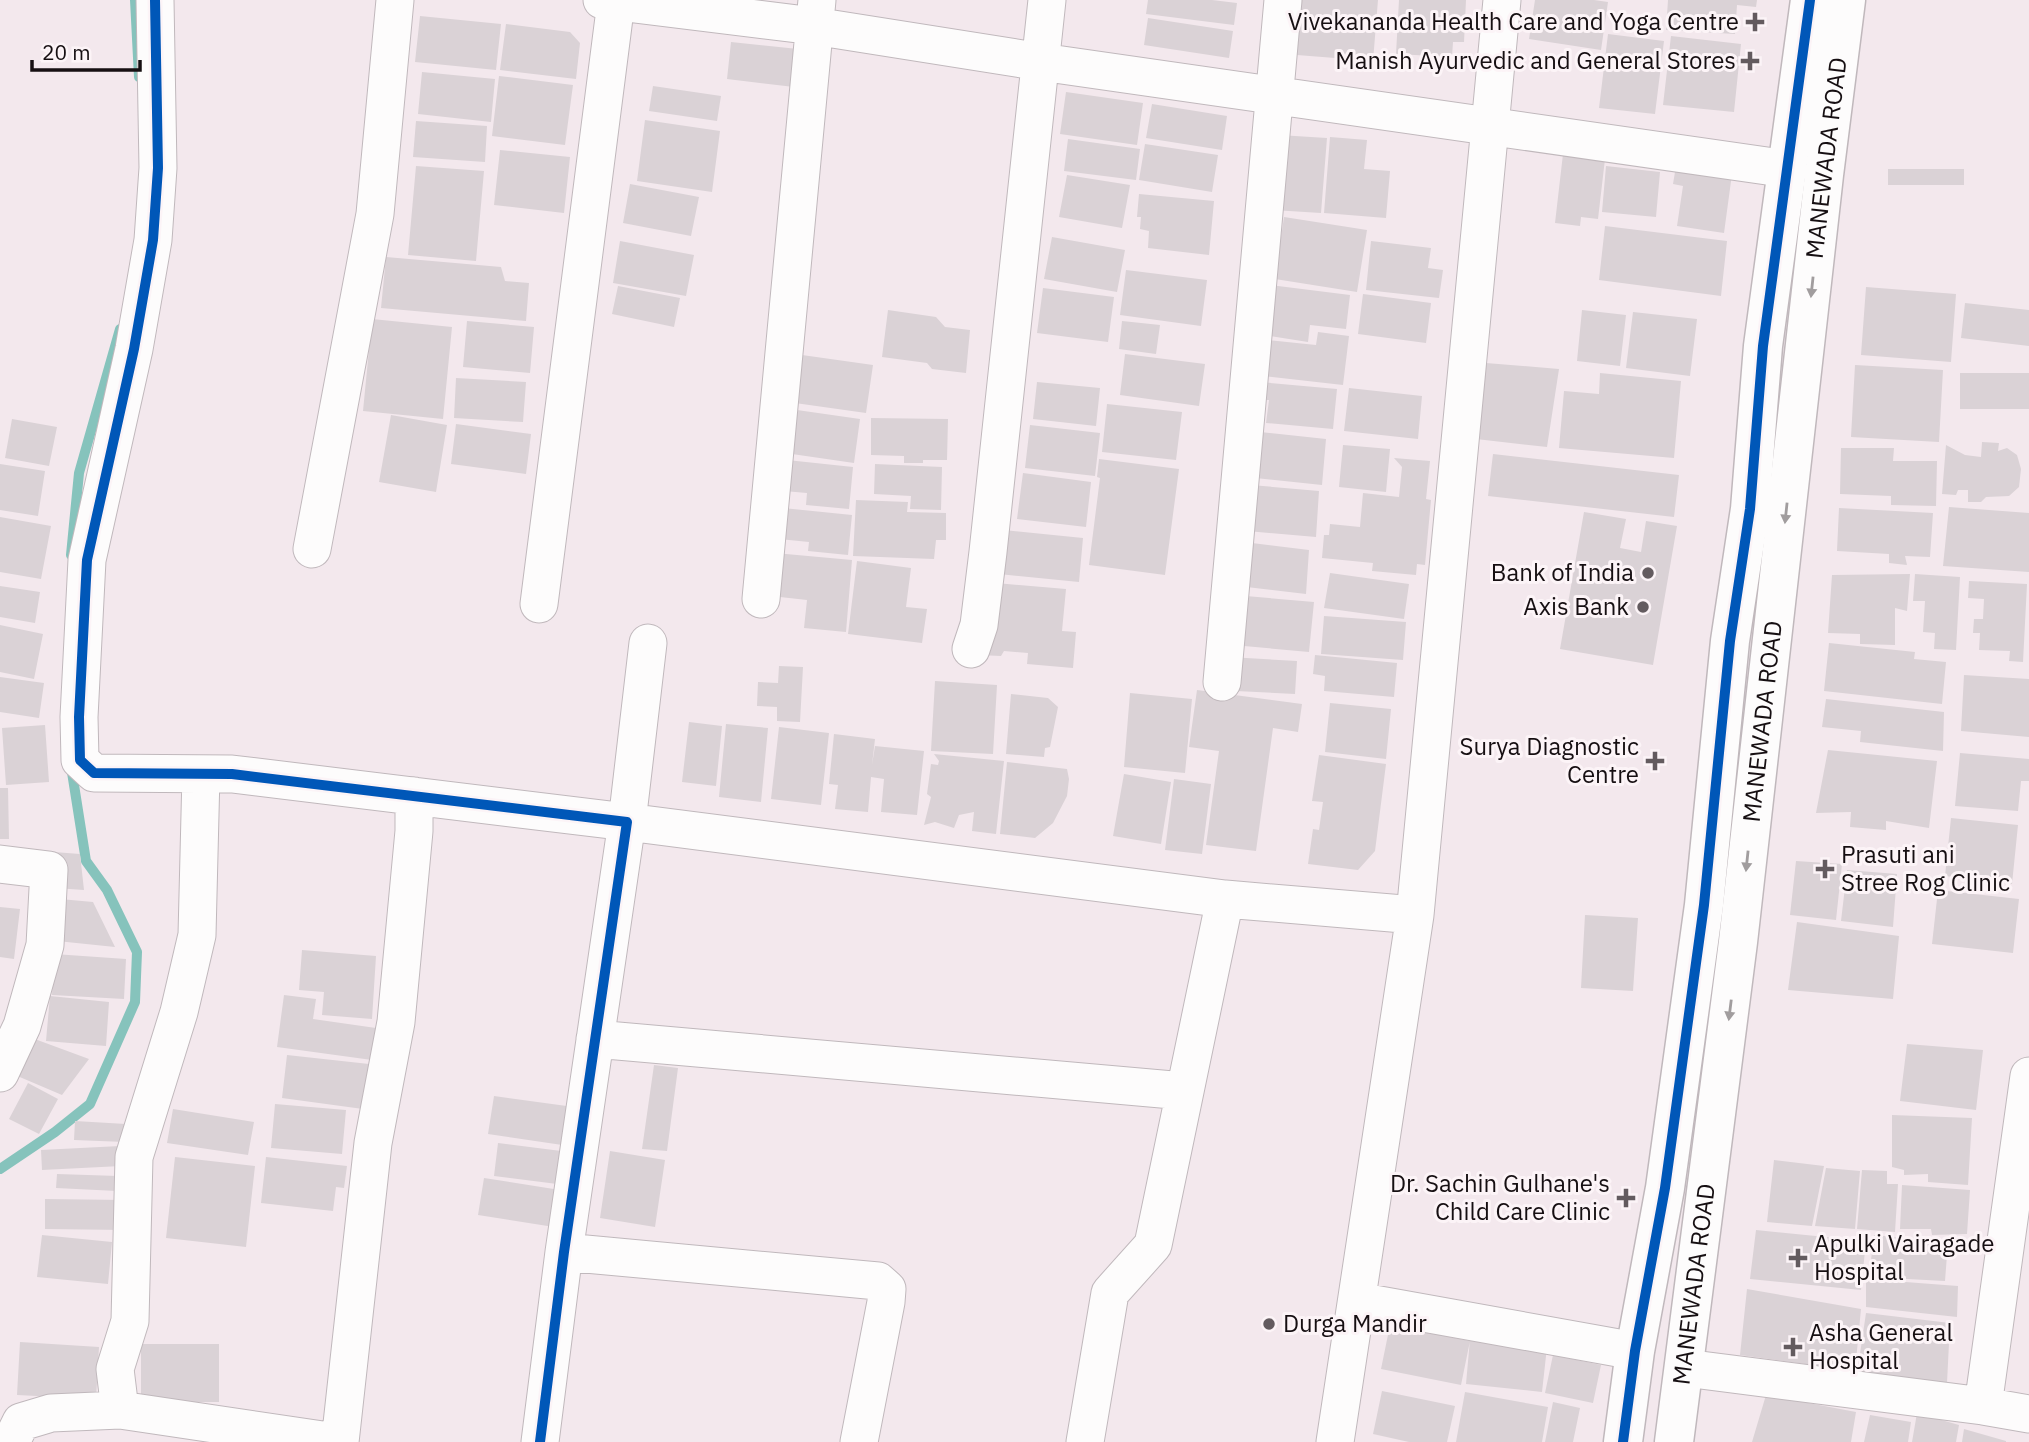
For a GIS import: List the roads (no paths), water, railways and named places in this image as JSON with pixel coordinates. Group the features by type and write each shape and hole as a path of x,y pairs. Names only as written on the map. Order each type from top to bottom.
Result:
{"street":[{"path":"155,0 158,168 153,240 134,349 88,560 79,717 80,760 94,773 232,774 1225,899 1415,915"},
{"path":"312,549 375,214 395,0"},
{"path":"971,649 979,625 1047,0"},
{"path":"1222,682 1283,0"},
{"path":"1335,1442 1415,915 1502,0"},
{"path":"1623,1442 1634,1351 1665,1188 1704,905 1730,641 1750,509 1763,346 1806,172 1810,0"},
{"name":"MANEWADA ROAD","path":"1674,1442 1738,942 1806,172 1846,0"},
{"path":"539,604 609,1 816,13 1041,62 1806,172"},
{"path":"761,599 816,13"},
{"path":"540,1442 564,1252 627,822 648,643"},
{"path":"120,1410 114,1369 130,1321 134,1157 179,1012 197,935 201,774"},
{"path":"11,1442 21,1422 51,1413 120,1410 338,1442 373,1143 396,1022 414,831 414,796"},
{"path":"0,864 49,870 45,945 22,1026 0,1073"},
{"path":"1085,1442 1110,1293 1153,1245 1225,899"},
{"path":"595,1039 1184,1091"},
{"path":"1983,1406 2029,1076"},
{"path":"564,1252 878,1281 887,1289 886,1302 859,1442"},
{"path":"1357,1300 1634,1351"},
{"path":"1685,1368 2029,1414"}],"waterway":[{"path":"135,0 139,77"},
{"path":"71,555 79,473 120,329"},
{"path":"0,1169 55,1132 90,1104 135,1002 137,952 107,890 86,861 71,766"}],"place":[{"name":"Vivekananda Health Care and Yoga Centre","path":"1755,22"},
{"name":"Manish Ayurvedic and General Stores","path":"1750,61"},
{"name":"Bank of India","path":"1648,573"},
{"name":"Axis Bank","path":"1643,607"},
{"name":"Surya Diagnostic Centre","path":"1655,761"},
{"name":"Prasuti ani Stree Rog Clinic","path":"1825,869"},
{"name":"Dr. Sachin Gulhane's Child Care Clinic","path":"1626,1198"},
{"name":"Apulki Vairagade Hospital","path":"1798,1258"},
{"name":"Durga Mandir","path":"1269,1324"},
{"name":"Asha General Hospital","path":"1793,1347"}]}
